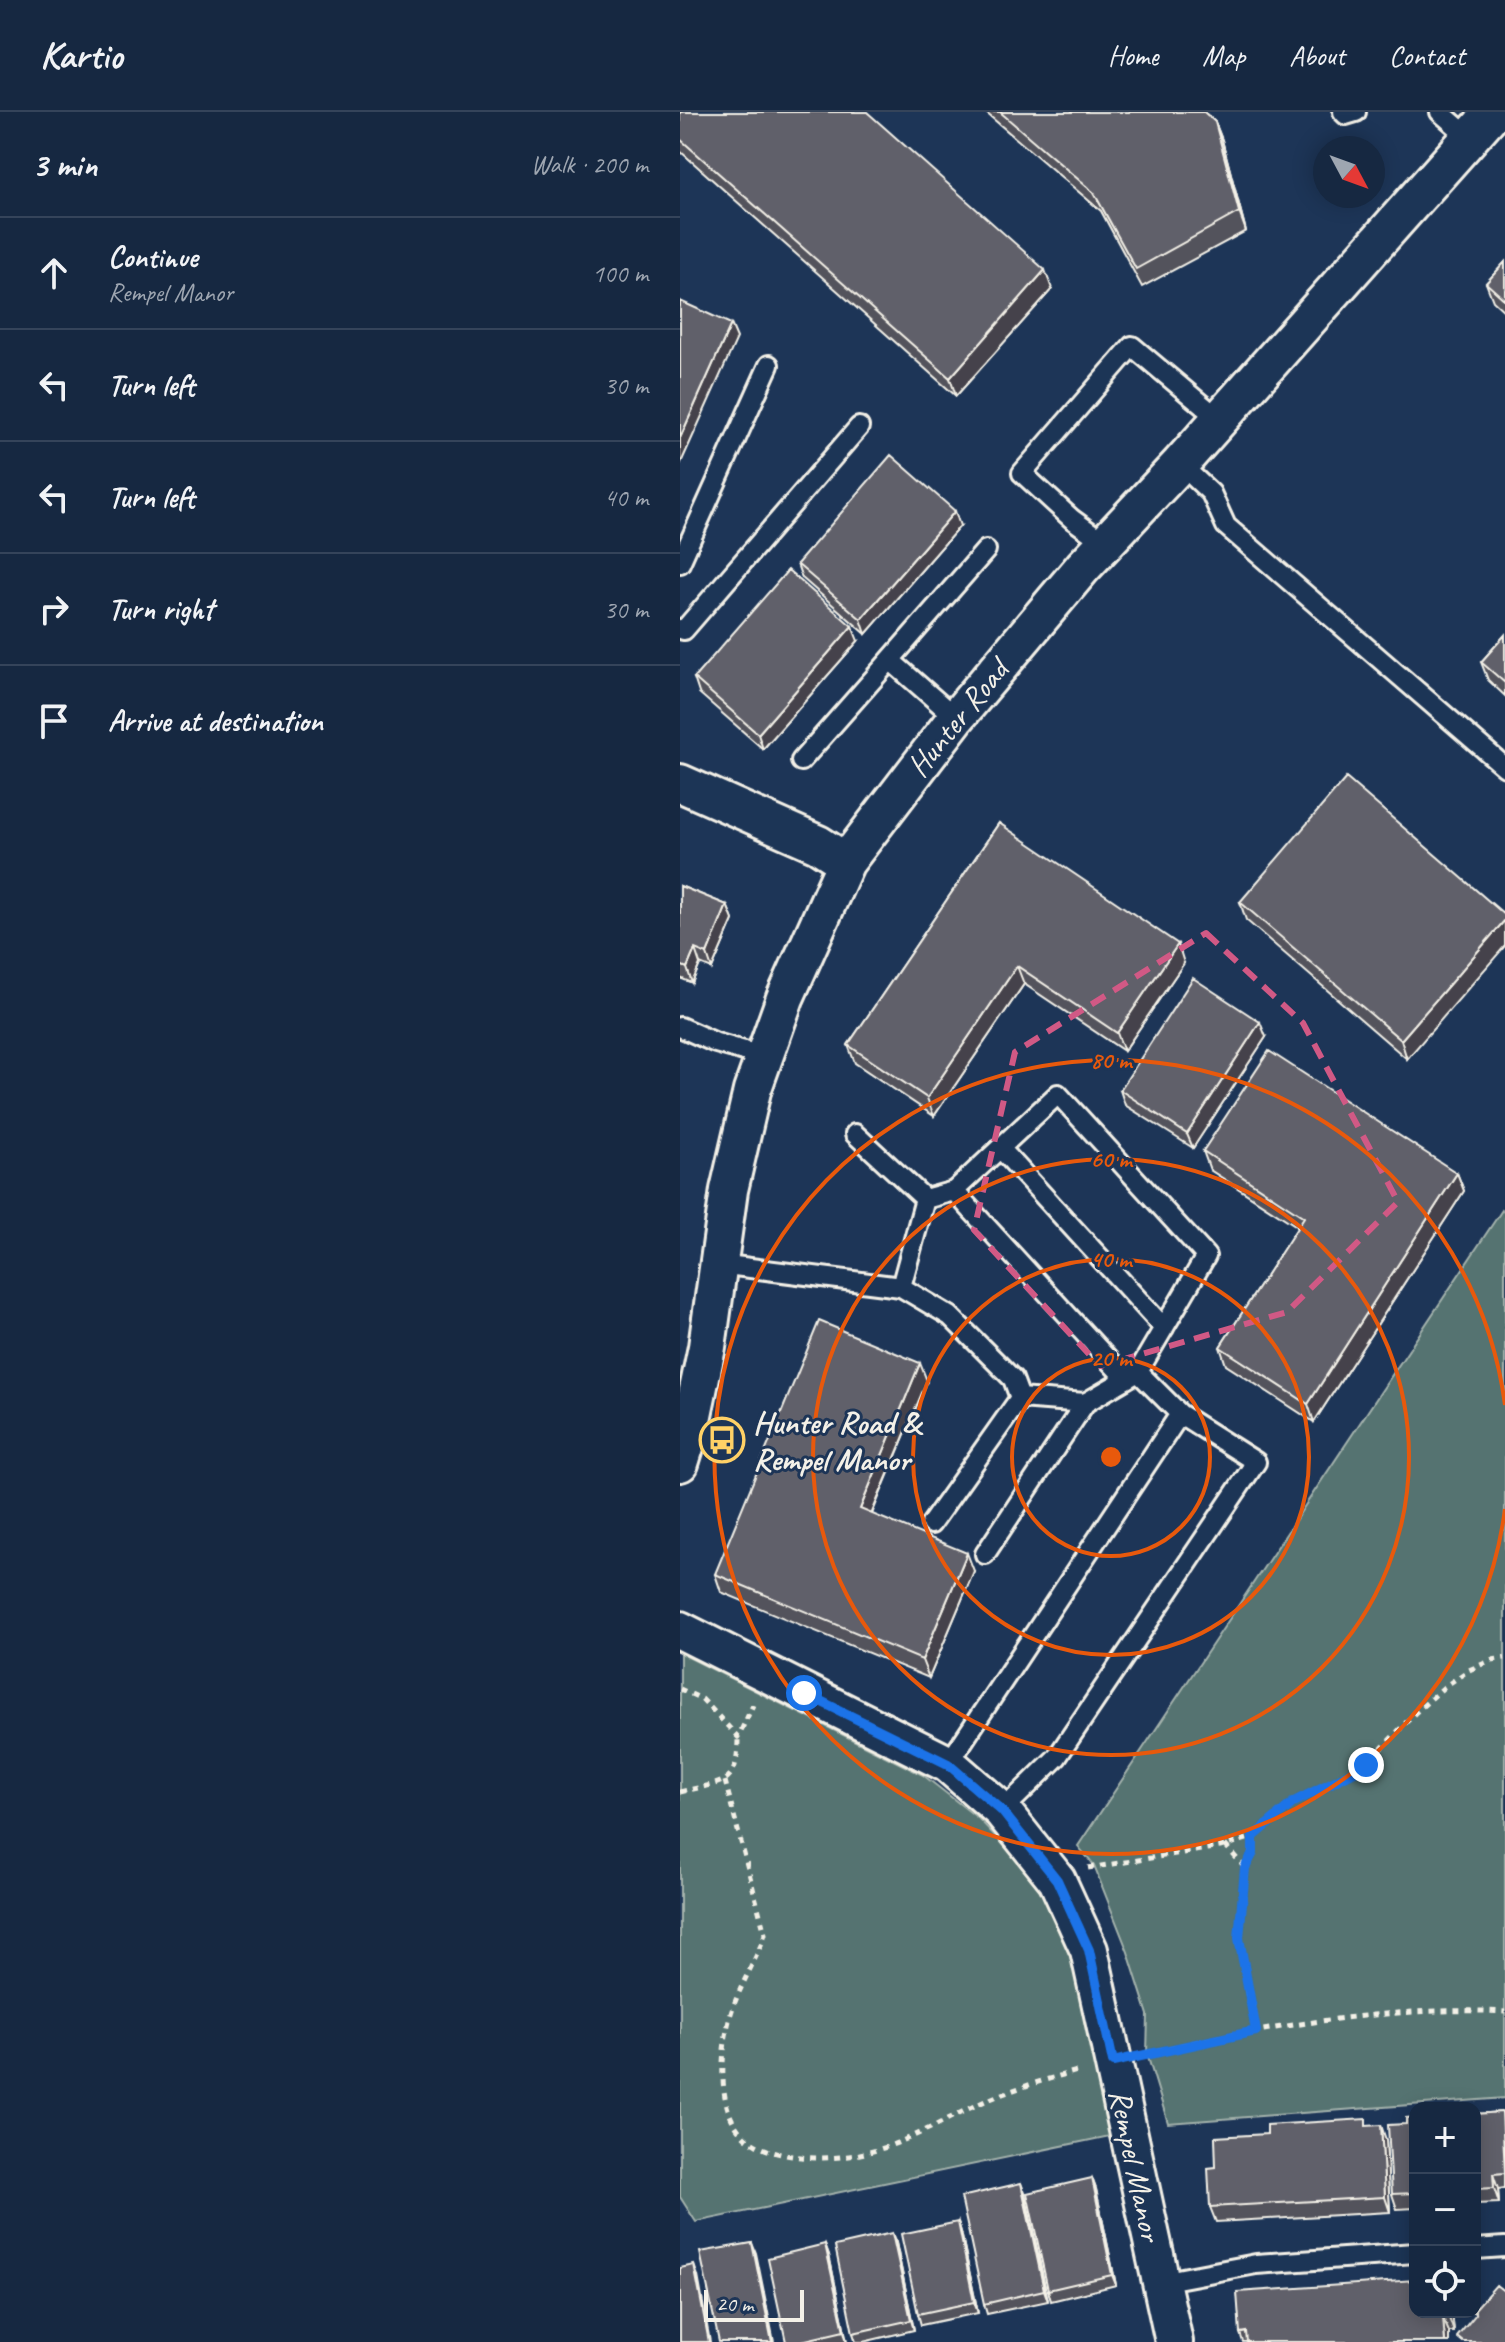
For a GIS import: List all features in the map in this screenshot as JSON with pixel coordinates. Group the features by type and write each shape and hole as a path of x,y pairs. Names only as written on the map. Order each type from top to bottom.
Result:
{"street":[{"name":"Hunter Road","path":"680,1463 689,1434 692,1364 719,1264 729,1190 752,1091 785,998 846,862 956,718 1105,543 1220,420 1481,125"},
{"path":"680,783 818,844 846,862"},
{"name":"Rempel Manor","path":"680,1630 948,1764 1002,1811 1057,1880 1089,1950 1173,2342"}],"lane":[{"path":"1343,112 1346,115 1356,112"},
{"path":"1440,112 1481,125"},
{"path":"1105,543 1072,519 1022,473 1132,346 1220,420"},
{"path":"680,563 769,365"},
{"path":"680,629 684,630 859,427"},
{"path":"1180,464 1211,493 1226,526 1505,767"},
{"path":"801,761 986,550"},
{"path":"890,660 956,718"},
{"path":"680,1027 716,1043 765,1057"},
{"path":"925,1199 954,1191 1058,1094 1206,1256 1132,1375 1085,1403 985,1554"},
{"path":"855,1134 925,1199"},
{"path":"1000,1148 1164,1328"},
{"path":"954,1191 1132,1375 1180,1414 1256,1462 1057,1757 1002,1811"},
{"path":"901,1287 925,1199"},
{"path":"719,1264 901,1287 950,1316 1013,1379 1020,1398"},
{"path":"1020,1398 1085,1403"},
{"path":"931,1524 1020,1398"},
{"path":"948,1764 1180,1414"},
{"path":"1481,2249 1505,2247"},
{"path":"1161,2282 1256,2264 1409,2253"}],"path":[{"path":"1082,1870 1225,1845 1253,1837 1294,1802 1366,1765 1444,1687 1469,1670 1505,1658"},
{"path":"680,1689 702,1699 738,1737"},
{"path":"680,1792 725,1781 734,1773 738,1737 756,1699"},
{"path":"725,1781 765,1934 757,1958 739,1988 727,2029 722,2078 730,2115 743,2136 785,2154 811,2159 869,2153 1027,2084 1256,2031 1411,2013 1505,2012"},
{"path":"1253,1837 1253,1853 1245,1868 1239,1938 1256,2031"},
{"path":"1225,1845 1245,1868"}],"highlighted area":[{"path":"1206,933 1303,1023 1398,1202 1287,1312 1100,1366 974,1230 1015,1052"}],"green space":[{"path":"1502,1210 1505,1213 1505,2098 1409,2102 1409,2105 1168,2123 1147,2054 1148,2015 1128,1952 1094,1866 1078,1846"},
{"path":"680,1653 923,1775 979,1819 1019,1861 1041,1891 1074,1965 1110,2136 696,2222 680,2197"}],"building":[{"path":"680,112 867,112 1045,270 950,378 680,139"},
{"path":"1000,112 1204,112 1215,122 1239,212 1136,269 1094,193"},
{"path":"1505,262 1505,300 1486,283"},
{"path":"680,301 731,324 680,438"},
{"path":"891,455 955,511 861,619 797,564"},
{"path":"788,570 852,626 758,734 694,678"},
{"path":"1505,635 1505,683 1481,662"},
{"path":"1346,778 1505,915 1505,920 1401,1040 1240,902"},
{"path":"999,823 1178,944 1117,1033 1017,966 927,1098 848,1045"},
{"path":"680,886 727,905 707,954 695,949 687,968 680,965"},
{"path":"1193,978 1260,1022 1187,1134 1120,1090"},
{"path":"1269,1051 1457,1173 1308,1404 1220,1347 1304,1217 1203,1151"},
{"path":"819,1321 920,1363 860,1509 967,1553 922,1660 715,1574"},
{"path":"1502,2112 1505,2173 1493,2174 1494,2188 1481,2189 1481,2114"},
{"path":"1406,2118 1409,2118 1409,2193 1392,2194 1388,2125 1406,2124"},
{"path":"1366,2119 1366,2126 1381,2125 1385,2197 1210,2207 1208,2168 1216,2167 1215,2137 1267,2134 1267,2125"},
{"path":"1092,2178 1112,2275 1048,2290 1027,2193"},
{"path":"1021,2183 1044,2290 984,2304 961,2197"},
{"path":"958,2222 974,2302 918,2314 901,2234"},
{"path":"892,2233 911,2320 853,2333 835,2246"},
{"path":"752,2243 772,2342 719,2342 700,2252"},
{"path":"825,2244 844,2331 786,2342 768,2258"},
{"path":"694,2265 709,2342 680,2342 680,2268"},
{"path":"1409,2280 1409,2318 1443,2318 1445,2342 1247,2342 1246,2332 1240,2333 1237,2292"},
{"path":"1496,2285 1505,2292 1505,2342 1463,2342 1457,2337 1473,2318 1481,2318 1481,2302"}],"place":[{"name":"Hunter Road & Rempel Manor","path":"722,1440"}],"route":[{"path":"804,1693 948,1764 1002,1811 1057,1880 1089,1950 1113,2062 1256,2031 1239,1938 1245,1868 1253,1853 1253,1837 1294,1802 1366,1765"}]}
